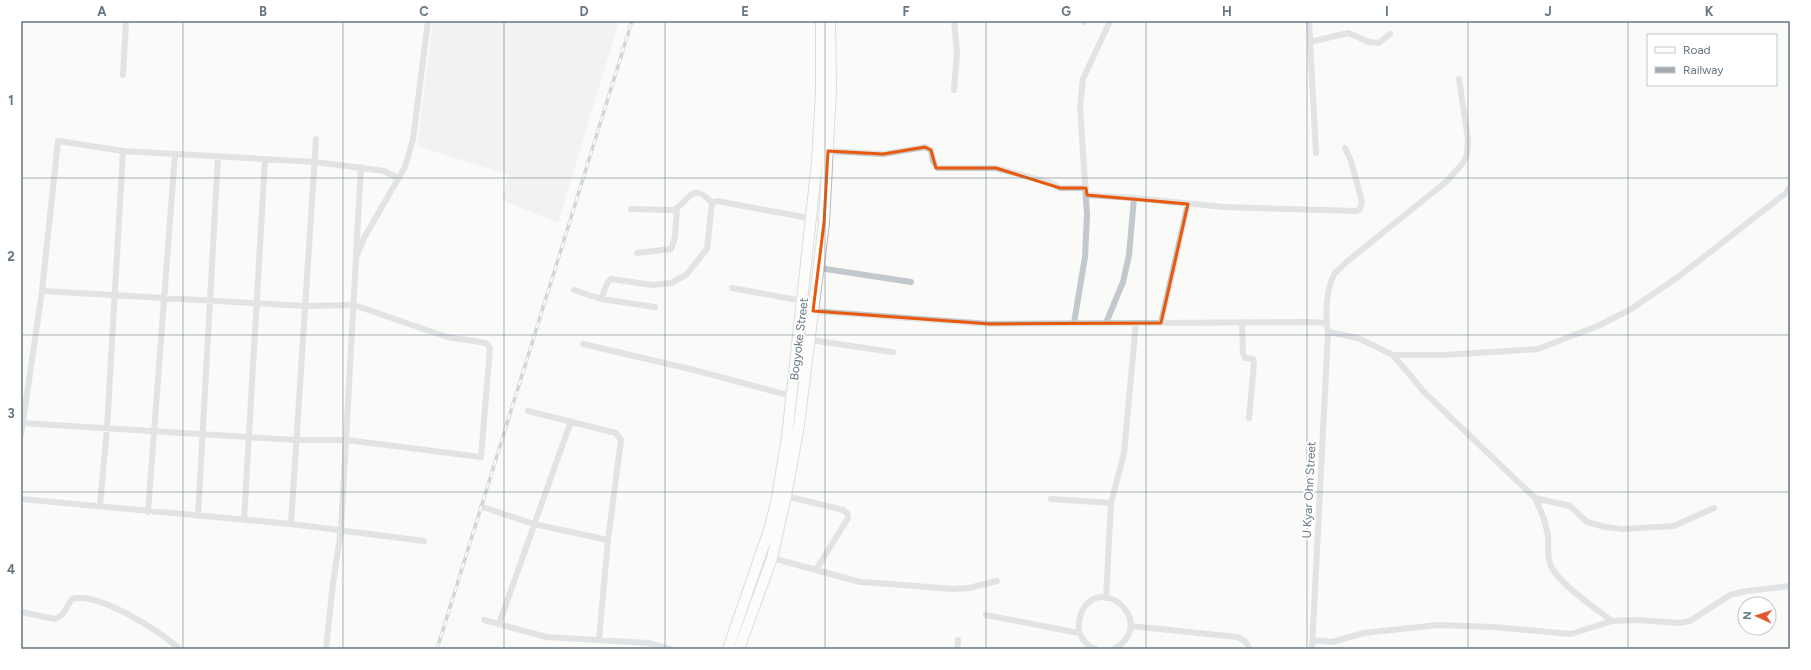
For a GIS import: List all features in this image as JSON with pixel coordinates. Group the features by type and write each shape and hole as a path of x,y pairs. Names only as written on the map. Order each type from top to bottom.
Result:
{"main road":[{"name":"Bogyoke Street","path":"728,649 769,530 776,503 792,396 813,217 821,92 821,21"},
{"name":"Bogyoke Street","path":"739,649 772,558 786,496 799,425 824,219 831,89 830,21"}],"street":[{"path":"123,75 126,21"},
{"path":"356,258 364,238 404,167 413,139 428,21"},
{"path":"954,21 957,52 954,90"},
{"path":"1074,323 1085,257 1087,196 1080,93 1085,73 1110,21"},
{"path":"1310,21 1316,153"},
{"path":"1310,42 1348,33 1370,42 1379,43 1390,34"},
{"name":"U Kyar Ohn Street","path":"1312,649 1328,332 1328,296 1335,273 1447,180 1463,163 1467,155 1468,139 1459,79"},
{"path":"291,524 316,139"},
{"path":"21,435 42,291 58,141 123,151 315,162 361,167 384,171 398,178"},
{"path":"828,151 883,154 925,146 931,150 932,161 938,168 996,168 1051,183 1060,188 1086,188"},
{"path":"1087,196 1134,198 1224,207 1356,210 1360,209 1362,202 1351,161 1345,148"},
{"path":"100,505 123,151"},
{"path":"148,512 174,154"},
{"path":"198,516 218,157"},
{"path":"244,520 265,160"},
{"path":"326,649 333,583 342,530 361,167"},
{"path":"1393,355 1444,355 1538,349 1600,325 1631,309 1678,278 1788,192 1790,187"},
{"path":"601,299 607,283 611,278 653,285 671,283 686,276 707,249 712,203 706,196 696,192 691,193 674,210 630,209"},
{"path":"1106,323 1123,282 1129,255 1134,198"},
{"path":"712,203 717,200 824,219"},
{"path":"1161,323 1188,204"},
{"path":"637,253 671,249 675,237 677,208"},
{"path":"819,268 911,282"},
{"path":"732,288 803,301"},
{"path":"574,290 601,299 655,307"},
{"path":"22,423 296,440 346,440 481,457 490,348 486,343 447,336 354,305 305,306 256,304 42,291"},
{"path":"813,311 990,324 1242,322 1327,323"},
{"path":"1242,322 1243,353 1245,358 1253,359 1254,363 1249,418"},
{"path":"1106,598 1111,504 1124,453 1136,323"},
{"path":"1328,332 1358,338 1393,355 1425,393 1535,498 1544,518 1551,567 1580,596 1612,621"},
{"path":"810,340 893,352"},
{"path":"583,344 690,369 792,396"},
{"path":"528,411 616,433 620,436 621,440 608,540 598,639"},
{"path":"499,624 571,421"},
{"path":"786,496 843,510 847,513 848,518 816,570"},
{"path":"1535,498 1570,506 1587,522 1605,527 1623,529 1674,526 1714,508"},
{"path":"21,499 100,505 148,512 291,524 424,541"},
{"path":"1051,499 1111,504"},
{"path":"482,507 534,524 608,540"},
{"path":"772,558 860,582 953,589 969,588 997,581"},
{"path":"1312,640 1332,642 1364,633 1438,625 1494,627 1570,634 1612,621 1637,620 1680,623 1690,621 1730,595 1747,591 1790,586"},
{"path":"21,612 55,619 62,615 72,599 84,597 122,611 168,639 180,649"},
{"path":"1096,649 1084,642 1079,633 1079,617 1087,604 1096,599 1106,598 1116,600 1125,607 1130,616 1131,626 1128,636 1122,644 1114,649"},
{"path":"986,615 1079,633"},
{"path":"484,620 546,637 648,643 670,649"},
{"path":"1131,626 1236,637 1245,641 1250,649"},
{"path":"957,649 958,640"}],"highlighted area":[{"path":"925,147 931,150 936,168 996,168 1060,188 1086,188 1087,195 1188,204 1161,323 990,324 813,311 824,223 828,151 883,154"}],"shaded area":[{"path":"433,21 619,21 558,223 502,200 509,175 417,146"}],"railway":[{"path":"437,649 632,21"}]}
